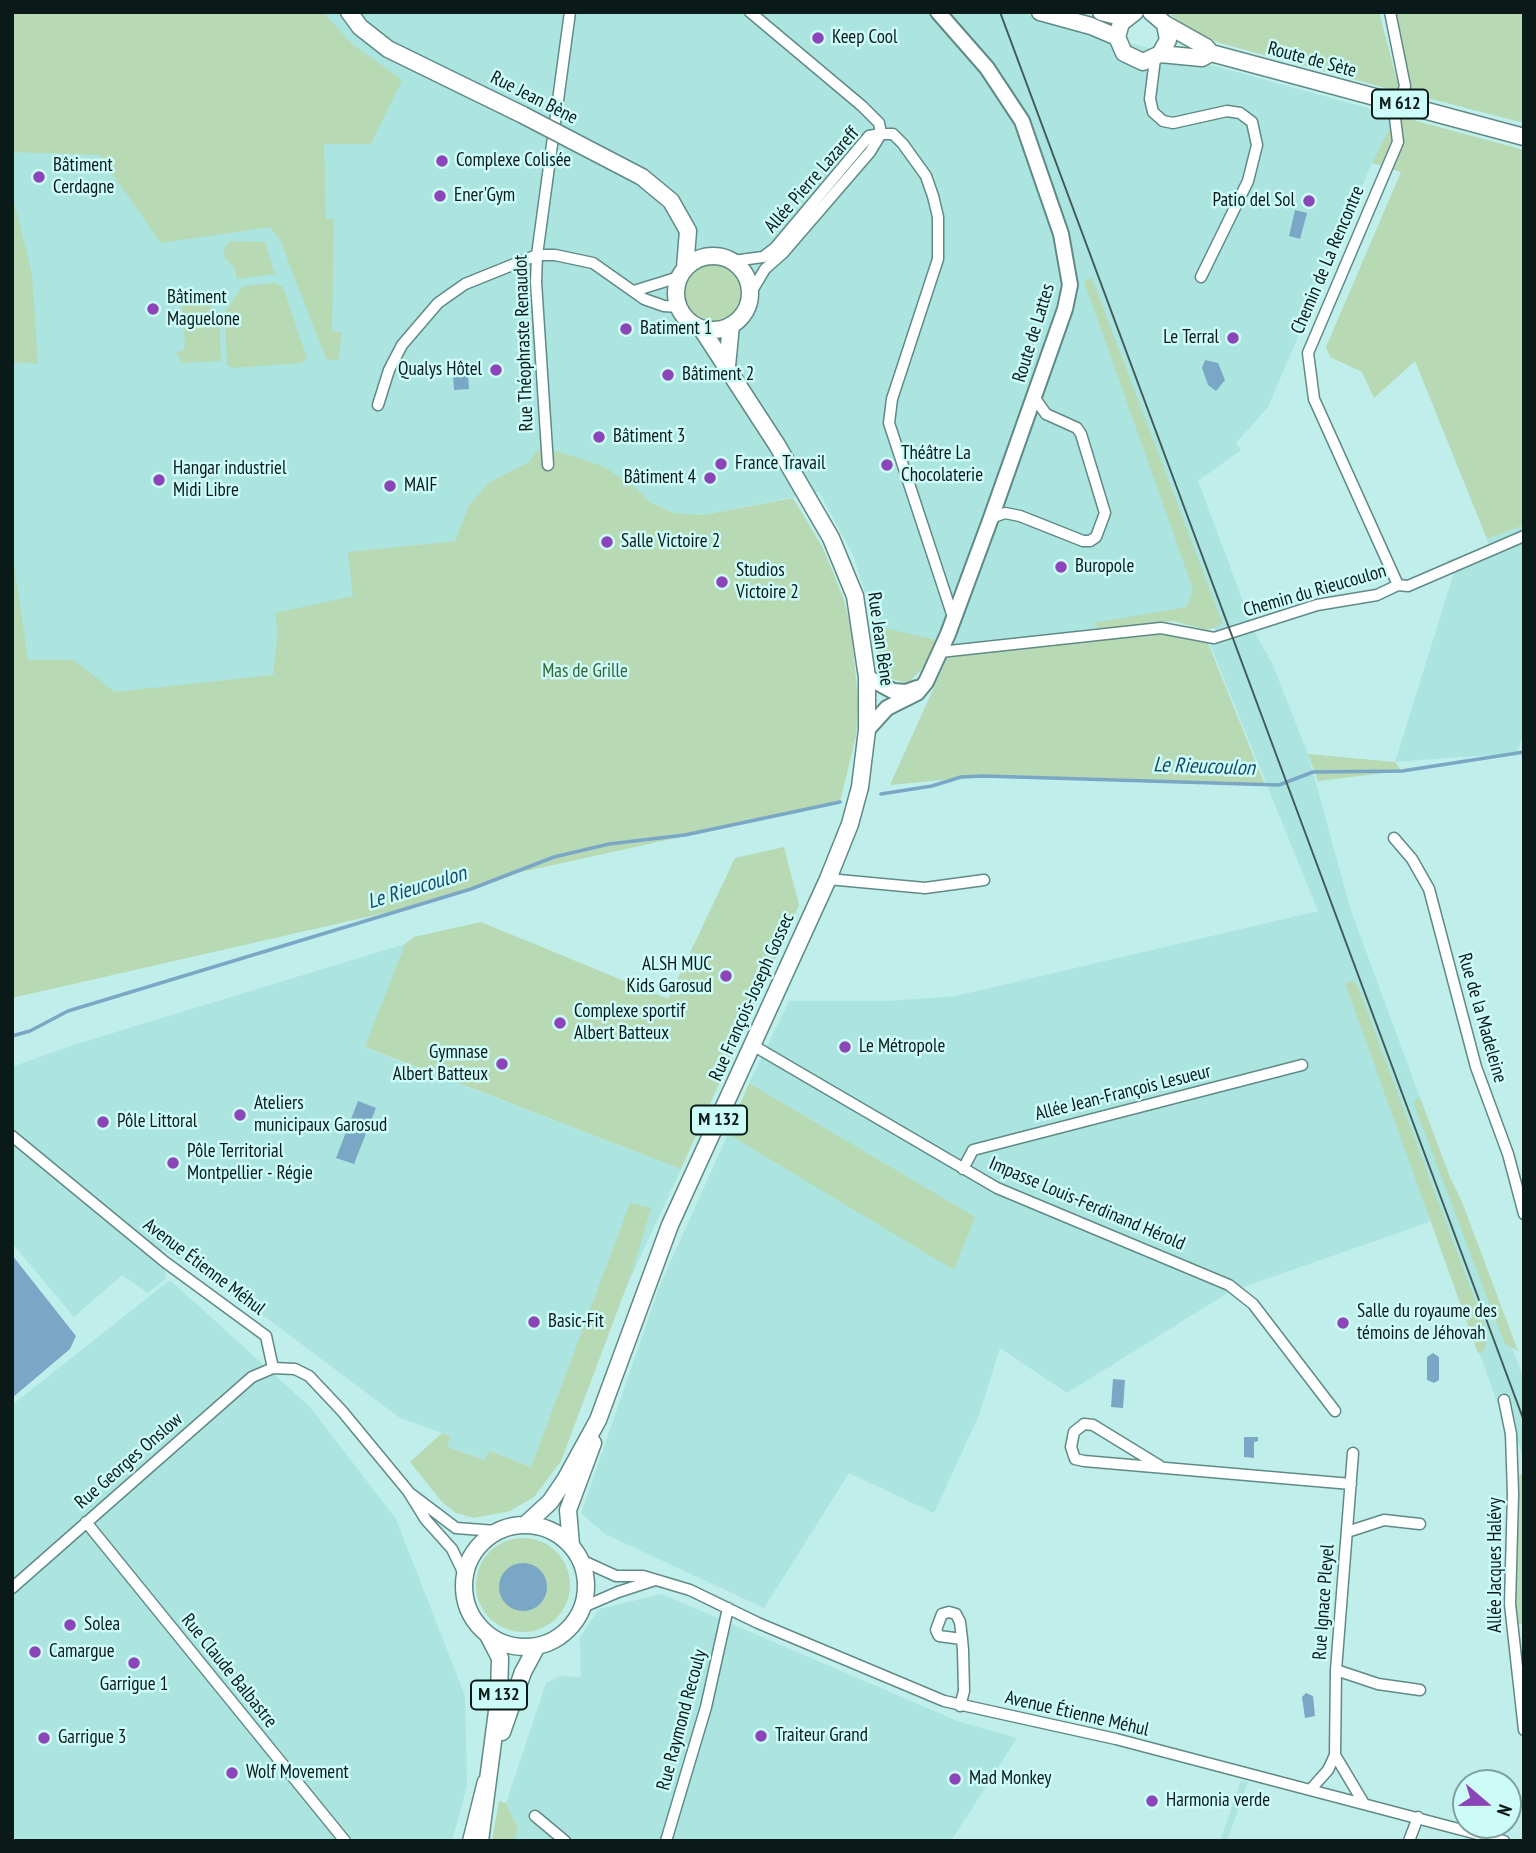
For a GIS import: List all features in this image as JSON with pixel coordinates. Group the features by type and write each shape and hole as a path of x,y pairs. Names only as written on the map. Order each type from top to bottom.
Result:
{"main road":[{"name":"Rue Jean Bène","path":"349,12 360,27 388,49 523,115 658,187 681,215 688,231 714,256"},
{"path":"1040,12 1091,26 1117,37 1124,53 1153,58 1168,40 1156,15"},
{"path":"1101,12 1130,15 1117,37"},
{"name":"Route de Sète","path":"1156,15 1206,47 1211,54"},
{"name":"Route de Sète","path":"1153,58 1202,58 1211,54 1524,137"},
{"path":"682,273 698,259 714,256 733,261 743,270 750,294 745,312 731,325 713,330 701,328 687,320 679,307 676,292 682,273 688,231"},
{"path":"727,366 731,325"},
{"name":"Rue Jean Bène","path":"701,328 715,353 727,366 831,538 855,596 867,677 867,730 860,786 850,824"},
{"name":"Rue François-Joseph Gossec","path":"571,1545 568,1510 670,1225 754,1046 850,824"},
{"name":"Rue François-Joseph Gossec","path":"525,1525 550,1502 598,1420"},
{"path":"525,1525 555,1533 571,1545 581,1560 585,1580 581,1608 563,1633 537,1646 507,1644 488,1635 469,1612 464,1594 465,1576 478,1547 496,1531 525,1525"},
{"name":"M 132","path":"480,1841 493,1758 500,1658 488,1635"},
{"name":"M 132","path":"493,1758 523,1672 537,1646"}],"street":[{"name":"Rue Théophraste Renaudot","path":"548,465 536,282 537,256 570,12"},
{"path":"750,12 862,106 879,123 881,134 893,134 914,157 926,176 938,217 938,259 892,399 889,424 953,617"},
{"name":"Route de Lattes","path":"867,730 887,708 917,693 926,682 940,652 1034,397 1065,309 1070,285 1061,234 1022,121 987,68 938,12"},
{"name":"Chemin de La Rencontre","path":"1390,12 1405,86 1395,118 1398,142 1308,353 1314,399 1398,585"},
{"path":"1153,58 1153,112 1163,121 1173,124 1227,111 1240,113 1252,122 1257,145 1248,181 1201,277"},
{"name":"Allée Pierre Lazareff","path":"750,294 765,269 869,136 881,134"},
{"name":"Allée Pierre Lazareff","path":"733,261 769,254 794,232"},
{"path":"378,405 389,370 401,345 438,303 465,284 537,256 566,257 593,263 644,299 664,306 679,307"},
{"path":"634,290 682,273"},
{"path":"991,517 1005,513 1020,516 1083,541 1090,541 1096,537 1105,513 1081,434 1077,428 1046,414 1034,397"},
{"name":"Chemin du Rieucoulon","path":"940,652 1161,628 1214,638 1317,605 1377,595 1398,585 1408,586 1524,536"},
{"path":"867,677 884,688 906,692 926,682"},
{"name":"Rue de la Madeleine","path":"1394,838 1412,859 1429,889 1476,1067 1508,1154 1524,1214"},
{"path":"828,879 925,888 984,880"},
{"name":"Impasse Louis-Ferdinand Hérold","path":"754,1046 997,1188 1229,1285 1253,1304 1335,1411"},
{"name":"Allée Jean-François Lesueur","path":"963,1169 974,1150 1302,1065"},
{"name":"Avenue Étienne Méhul","path":"12,1136 174,1270 266,1336 273,1368"},
{"path":"273,1368 295,1369 309,1376 408,1491 426,1520 452,1549 465,1576"},
{"name":"Rue Georges Onslow","path":"12,1588 252,1377 273,1368"},
{"name":"Allée Jacques Halévy","path":"1504,1401 1511,1434 1513,1494 1510,1604 1524,1730"},
{"path":"1160,1466 1093,1425 1084,1424 1074,1432 1071,1447 1075,1459 1351,1484"},
{"name":"Rue Ignace Pleyel","path":"1335,1755 1336,1670 1353,1453"},
{"path":"408,1491 456,1528 496,1531"},
{"path":"1347,1532 1384,1520 1420,1524"},
{"name":"Rue Claude Balbastre","path":"86,1522 345,1841"},
{"name":"Avenue Étienne Méhul","path":"581,1560 616,1576 643,1576 690,1590 858,1666 960,1706 1086,1732 1419,1816 1504,1841"},
{"path":"581,1608 655,1580"},
{"name":"Rue Raymond Recouly","path":"666,1841 706,1707 728,1608"},
{"path":"960,1706 964,1690 962,1639"},
{"path":"1336,1670 1378,1684 1420,1689"},
{"path":"1311,1789 1328,1770 1335,1755"},
{"path":"1335,1755 1363,1802"},
{"path":"468,1841 478,1791 493,1758"},
{"path":"536,1816 565,1841"},
{"path":"1409,1841 1419,1816"}],"shaded area":[{"path":"12,12 1017,12 1390,114 1390,127 1372,163 1268,407 1236,443 1241,450 1198,481 1250,620 1222,632 1216,631 1202,614 953,647 876,626 853,555 819,492 703,515 674,513 649,502 633,485 530,461 488,483 469,505 455,541 348,552 377,591 12,998"},
{"path":"1295,210 1307,213 1300,239 1289,236"},
{"path":"452,360 467,363 469,389 454,390"},
{"path":"1205,360 1218,363 1225,380 1216,391 1208,385 1202,368"},
{"path":"1524,525 1524,732 1517,753 1395,762 1456,566 1446,561 1489,545 1487,539"},
{"path":"1253,630 1272,663 1308,754 1350,908 1524,1380 1524,1460 1515,1435 1505,1439 1501,1413 1432,1221 1229,1292 1067,1393 1000,1348 979,1415 934,1513 849,1473 764,1608 605,1534 581,1513 660,1285 728,1134 954,1269 974,1217 749,1083 789,1001 888,1001 956,996 1318,911 1209,642"},
{"path":"405,944 366,1048 681,1169 610,1322 531,1467 489,1451 486,1460 447,1447 451,1436 400,1418 264,1316 162,1248 166,1278 148,1293 122,1275 74,1317 12,1243 12,1067 70,1046"},
{"path":"358,1101 376,1108 354,1164 336,1158"},
{"path":"12,1255 76,1336 70,1349 12,1398"},
{"path":"170,1280 310,1407 396,1519 465,1696 467,1786 452,1841 12,1841 12,1405"},
{"path":"1433,1353 1439,1357 1439,1380 1434,1383 1427,1380 1427,1357"},
{"path":"1113,1379 1125,1380 1123,1408 1111,1407"},
{"path":"1244,1437 1258,1437 1258,1441 1254,1442 1254,1458 1244,1457"},
{"path":"523,1563 532,1564 540,1570 546,1578 546,1596 540,1604 532,1610 523,1611 514,1610 506,1604 500,1596 499,1587 500,1578 506,1570 514,1564"},
{"path":"662,1594 960,1722 1017,1738 951,1841 515,1841 518,1829 506,1803 546,1683 561,1676 581,1677 580,1637 599,1609"},
{"path":"1306,1693 1313,1696 1315,1716 1305,1718 1302,1697"},
{"path":"1241,1781 1248,1782 1227,1841 1220,1841"}],"green space":[{"path":"12,12 323,12 352,44 402,80 371,144 324,144 326,219 334,218 332,331 342,332 338,361 326,359 280,240 270,227 161,243 99,155 12,152"},
{"path":"1169,12 1379,12 1400,92 1220,43 1183,27"},
{"path":"1394,12 1524,12 1524,123 1412,94"},
{"path":"1391,114 1524,150 1524,525 1487,539 1415,361 1374,398 1362,372 1330,357 1326,347 1401,172 1372,163 1390,127"},
{"path":"12,194 32,274 38,364 12,362"},
{"path":"230,241 265,242 275,274 237,279 234,266 225,259 224,248"},
{"path":"707,265 719,265 729,269 737,277 741,293 737,309 729,317 719,321 707,321 697,317 689,309 685,299 685,287 689,277 697,269"},
{"path":"1092,278 1222,622 1219,626 1206,630 1173,621 1101,631 1094,623 1187,607 1193,589 1084,281"},
{"path":"275,283 283,287 307,359 301,363 233,368 227,365 225,312 243,286"},
{"path":"205,295 206,303 219,314 221,361 181,363 176,352 183,351 185,346 181,297"},
{"name":"Mas de Grille","path":"537,451 556,451 602,466 633,485 649,502 674,513 703,515 793,498 823,548 844,600 852,633 858,704 856,736 840,802 508,875 415,906 12,998 12,552 28,660 73,660 115,692 273,675 278,631 275,613 353,596 348,552 455,541 469,505 488,483 530,461"},
{"path":"876,626 936,640 921,670 908,683 880,676"},
{"path":"1160,633 1208,643 1265,785 984,776 890,785 948,656"},
{"path":"1308,754 1395,762 1402,771 1318,781"},
{"name":"Complexe sportif Albert Batteux","path":"784,847 799,905 681,1169 365,1047 405,944 414,937 481,922 668,999 735,858"},
{"path":"1353,981 1357,984 1488,1335 1484,1351 1478,1353 1345,983"},
{"path":"749,1083 975,1217 954,1270 728,1134"},
{"path":"1418,1098 1462,1202 1518,1351 1505,1344 1418,1115 1414,1102"},
{"path":"630,1203 651,1208 632,1272 561,1461 534,1497 510,1511 474,1518 456,1513 442,1502 410,1462 442,1433 451,1436 447,1447 485,1460 489,1451 531,1467"},
{"path":"1524,1474 1524,1624 1515,1624 1519,1475"},
{"path":"523,1538 541,1541 556,1552 567,1567 570,1585 567,1603 556,1618 541,1629 523,1632 505,1629 490,1618 479,1603 476,1585 479,1567 490,1552 505,1541"},
{"path":"499,1801 506,1803 518,1829 515,1841 492,1841"}],"waterway":[{"name":"Le Rieucoulon","path":"881,794 932,786 961,777 984,776 1279,785 1313,772 1402,771 1524,752"},
{"name":"Le Rieucoulon","path":"12,1036 30,1031 68,1011 471,889 554,857 609,844 685,835 840,802"}],"tram line":[{"path":"1000,12 1524,1421"}],"place":[{"name":"Keep Cool","path":"818,38"},
{"name":"Complexe Colisée","path":"442,161"},
{"name":"Bâtiment Cerdagne","path":"39,177"},
{"name":"Ener'Gym","path":"440,196"},
{"name":"Patio del Sol","path":"1309,201"},
{"name":"Bâtiment Maguelone","path":"153,309"},
{"name":"Batiment 1","path":"626,329"},
{"name":"Le Terral","path":"1233,338"},
{"name":"Qualys Hôtel","path":"496,370"},
{"name":"Bâtiment 2","path":"668,375"},
{"name":"Bâtiment 3","path":"599,437"},
{"name":"France Travail","path":"721,464"},
{"name":"Théâtre La Chocolaterie","path":"887,465"},
{"name":"Bâtiment 4","path":"710,478"},
{"name":"Hangar industriel Midi Libre","path":"159,480"},
{"name":"MAIF","path":"390,486"},
{"name":"Salle Victoire 2","path":"607,542"},
{"name":"Buropole","path":"1061,567"},
{"name":"Studios Victoire 2","path":"722,582"},
{"name":"ALSH MUC Kids Garosud","path":"726,976"},
{"name":"Complexe sportif Albert Batteux","path":"560,1023"},
{"name":"Le Métropole","path":"845,1047"},
{"name":"Gymnase Albert Batteux","path":"502,1064"},
{"name":"Ateliers municipaux Garosud","path":"240,1115"},
{"name":"Pôle Littoral","path":"103,1122"},
{"name":"Pôle Territorial Montpellier - Régie","path":"173,1163"},
{"name":"Basic-Fit","path":"534,1322"},
{"name":"Salle du royaume des témoins de Jéhovah","path":"1343,1323"},
{"name":"Solea","path":"70,1625"},
{"name":"Camargue","path":"35,1652"},
{"name":"Garrigue 1","path":"134,1663"},
{"name":"Traiteur Grand","path":"761,1736"},
{"name":"Garrigue 3","path":"44,1738"},
{"name":"Wolf Movement","path":"232,1773"},
{"name":"Mad Monkey","path":"955,1779"},
{"name":"Harmonia verde","path":"1152,1801"}]}
